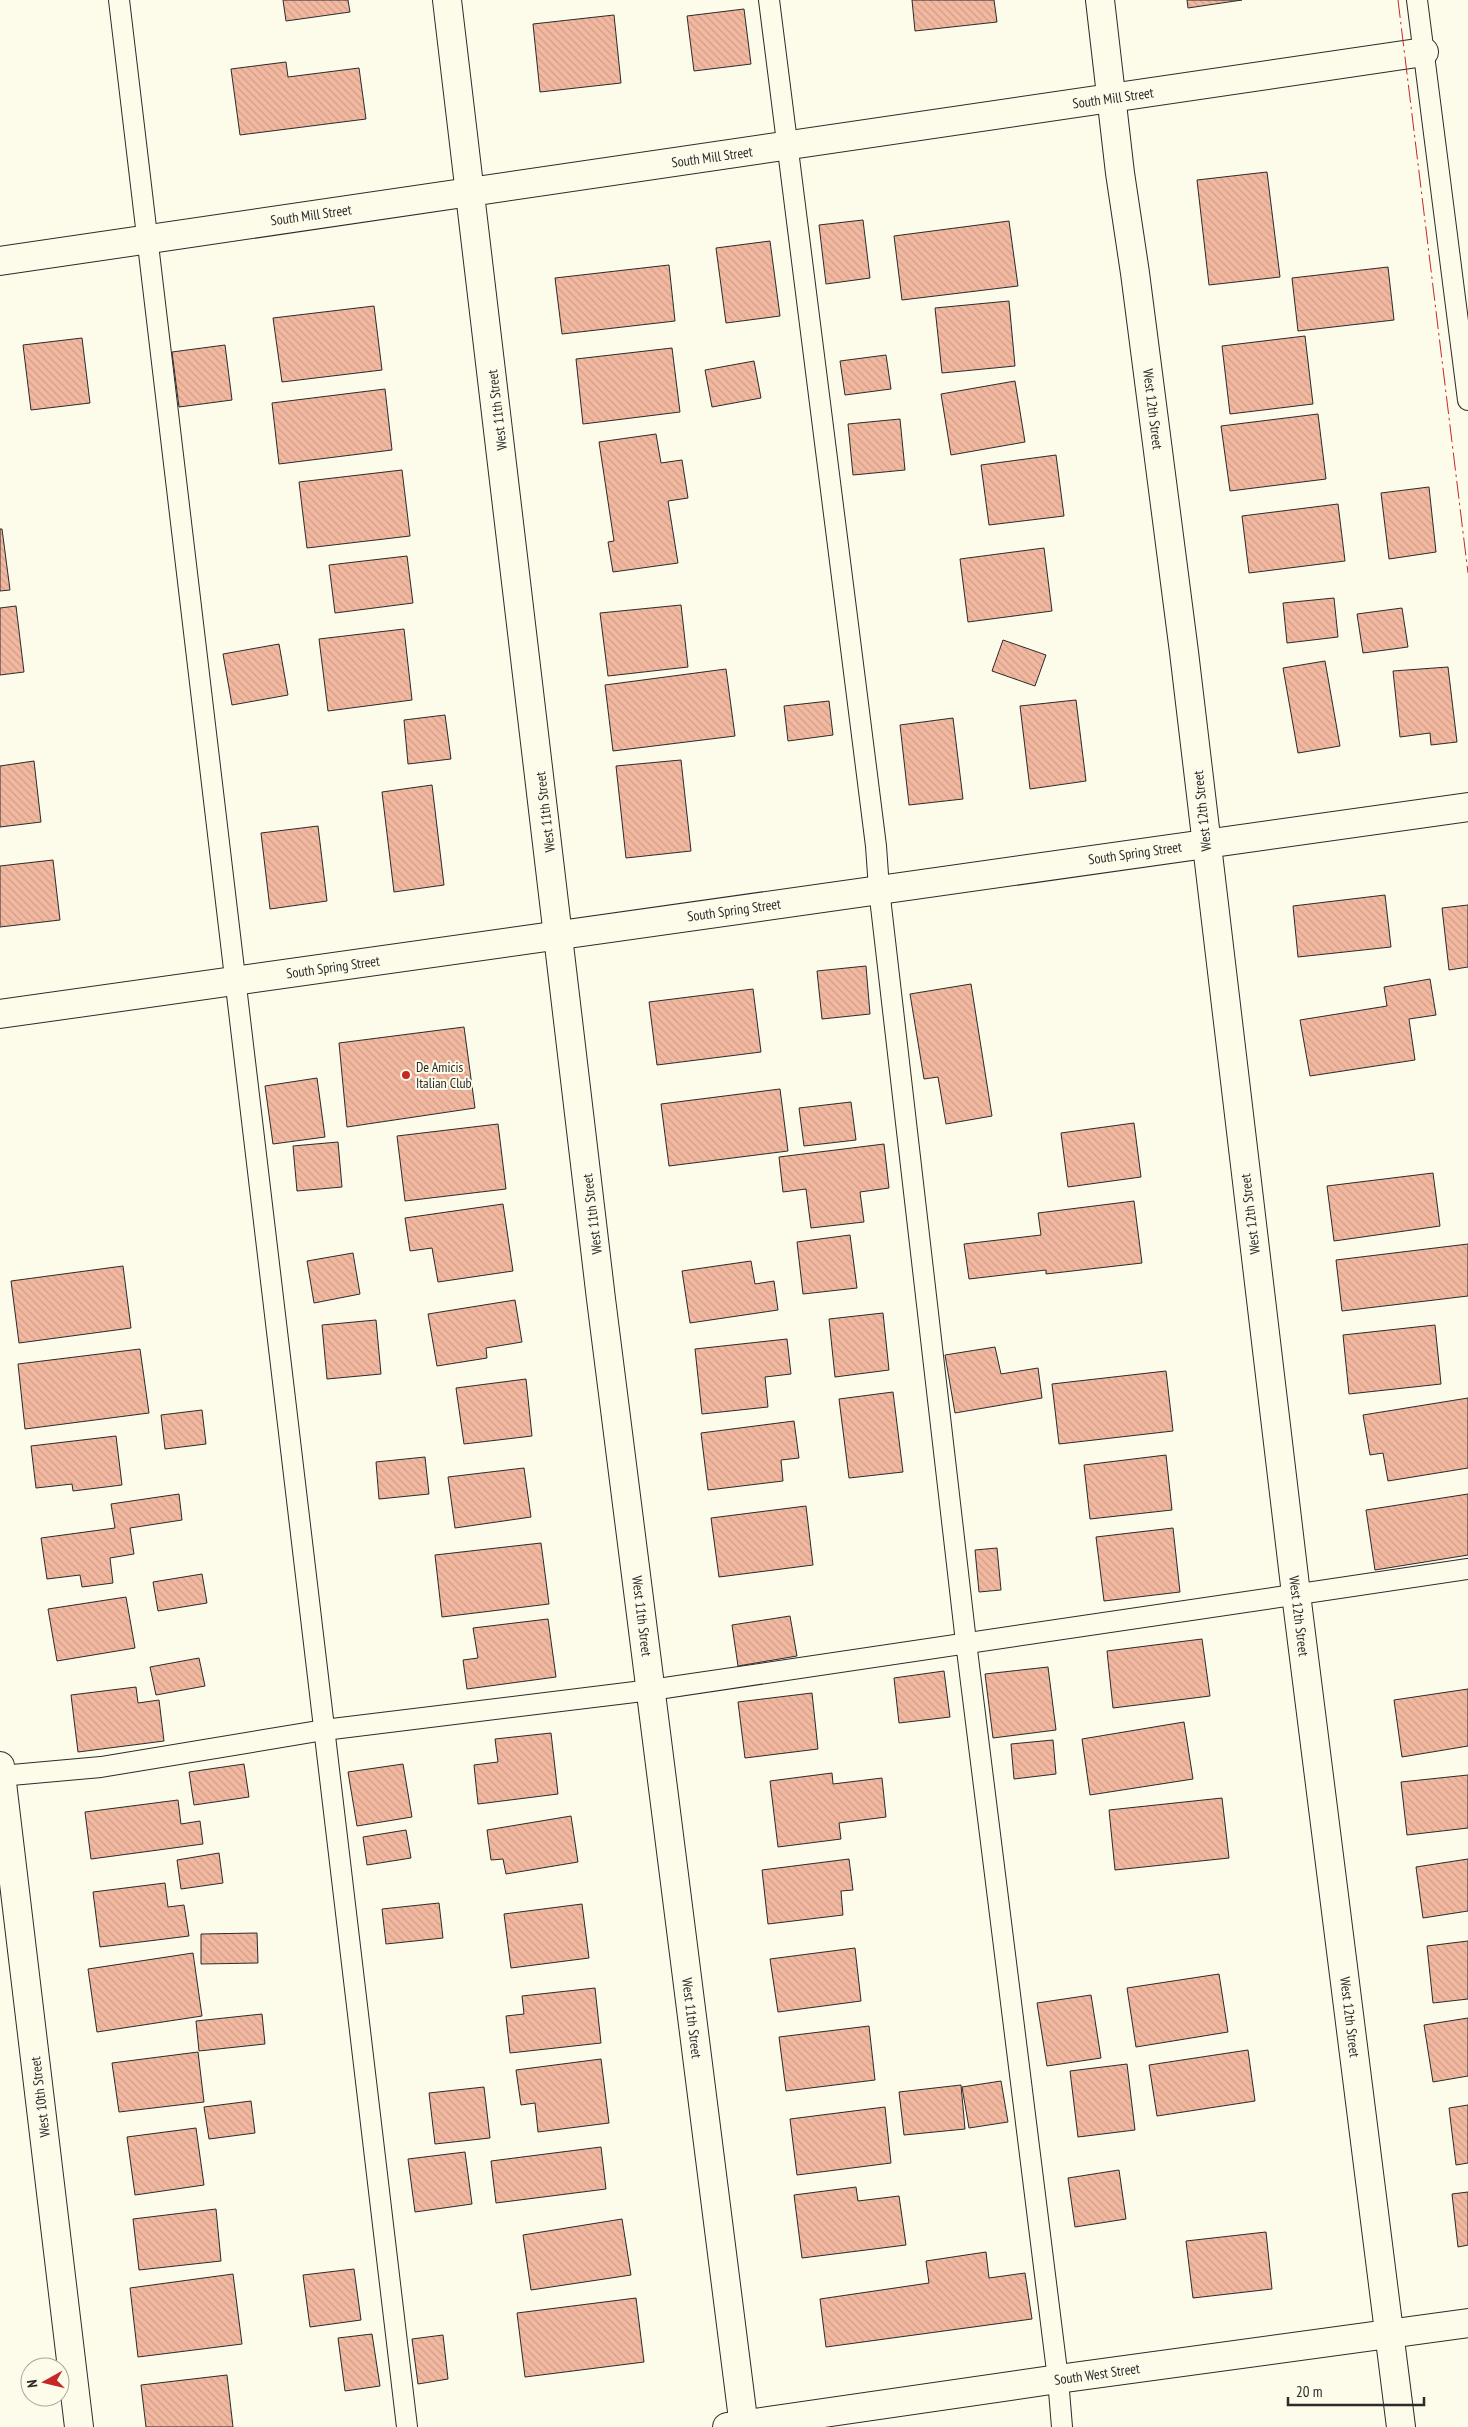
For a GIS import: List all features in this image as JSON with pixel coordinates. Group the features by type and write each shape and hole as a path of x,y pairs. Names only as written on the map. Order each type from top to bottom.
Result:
{"street":[{"name":"West 11th Street","path":"447,0 738,2426"},
{"name":"West 12th Street","path":"1100,0 1111,98 1184,652 1296,1594 1391,2335 1401,2427"},
{"name":"South Mill Street","path":"0,261 1424,52"},
{"name":"South Spring Street","path":"0,1014 1468,807"},
{"name":"West 10th Street","path":"0,1773 79,2427"},
{"name":"South West Street","path":"738,2426 1058,2379 1468,2323"}],"lane":[{"path":"119,0 149,239 407,2427"},
{"path":"770,0 876,846 879,889 966,1642 1058,2379 1062,2427"},
{"path":"1417,0 1468,400"},
{"path":"0,1773 101,1767 324,1730 651,1690 1468,1569"}],"building":[{"path":"283,0 348,0 350,12 286,21"},
{"path":"912,0 994,0 997,22 915,31"},
{"path":"1187,0 1242,0 1188,8"},
{"path":"744,9 751,64 694,71 687,16"},
{"path":"614,15 621,83 540,92 533,24"},
{"path":"286,62 288,77 359,68 366,119 240,135 231,69"},
{"path":"1267,172 1280,277 1209,285 1197,180"},
{"path":"863,220 870,278 826,284 819,225"},
{"path":"1009,221 1018,286 902,300 894,236"},
{"path":"770,241 780,316 726,323 716,248"},
{"path":"669,265 675,321 562,334 555,278"},
{"path":"1388,267 1394,320 1298,331 1292,278"},
{"path":"1009,301 1015,366 942,373 935,308"},
{"path":"374,306 382,370 282,382 273,318"},
{"path":"1305,336 1313,404 1230,414 1222,346"},
{"path":"82,338 90,403 31,410 23,345"},
{"path":"225,345 232,400 179,407 172,352"},
{"path":"672,348 680,412 583,424 576,359"},
{"path":"886,355 891,389 845,395 840,361"},
{"path":"754,361 761,398 712,407 705,370"},
{"path":"1015,381 1025,442 951,455 941,394"},
{"path":"385,389 392,450 279,464 272,403"},
{"path":"1318,414 1326,479 1230,491 1221,426"},
{"path":"900,419 905,470 853,475 848,424"},
{"path":"656,434 661,463 682,460 688,498 668,501 678,563 613,572 608,542 614,541 599,442"},
{"path":"1056,455 1064,516 989,525 981,465"},
{"path":"402,470 410,536 307,548 299,482"},
{"path":"1429,487 1436,552 1389,559 1381,493"},
{"path":"1338,504 1345,561 1249,573 1242,516"},
{"path":"0,529 2,529 10,590 0,591"},
{"path":"1044,548 1052,611 968,622 960,559"},
{"path":"407,556 413,603 335,613 329,565"},
{"path":"1334,598 1338,637 1287,643 1283,603"},
{"path":"681,605 688,667 608,676 600,613"},
{"path":"16,606 24,672 0,675 0,608"},
{"path":"1402,608 1408,647 1363,653 1357,614"},
{"path":"404,629 412,700 328,711 319,639"},
{"path":"1003,640 1046,655 1035,686 992,671"},
{"path":"279,644 288,695 232,705 223,654"},
{"path":"1325,661 1340,746 1298,753 1283,668"},
{"path":"1448,667 1457,742 1431,745 1430,733 1400,737 1393,671"},
{"path":"726,669 735,736 613,751 605,685"},
{"path":"1076,700 1086,781 1030,789 1020,706"},
{"path":"829,701 833,735 788,741 784,706"},
{"path":"445,715 451,759 408,764 404,720"},
{"path":"953,718 963,799 909,805 900,725"},
{"path":"681,760 691,851 626,858 616,766"},
{"path":"34,761 41,822 0,827 0,766"},
{"path":"432,785 444,885 394,892 382,792"},
{"path":"318,826 327,901 270,909 261,833"},
{"path":"53,860 60,920 0,927 0,866"},
{"path":"1385,895 1391,947 1298,957 1293,906"},
{"path":"1468,905 1468,967 1449,970 1442,908"},
{"path":"866,966 870,1014 822,1019 817,971"},
{"path":"1430,979 1436,1015 1409,1019 1415,1060 1310,1076 1300,1020 1387,1006 1384,987"},
{"path":"971,984 992,1116 946,1124 938,1077 924,1079 910,994"},
{"path":"753,989 761,1052 657,1065 649,1002"},
{"name":"De Amicis Italian Club","path":"464,1027 475,1108 347,1127 339,1043"},
{"path":"317,1078 325,1137 273,1144 265,1086"},
{"path":"780,1089 788,1151 669,1166 661,1104"},
{"path":"851,1102 856,1140 804,1146 799,1108"},
{"path":"1134,1123 1141,1177 1068,1187 1061,1133"},
{"path":"498,1124 506,1189 405,1201 397,1136"},
{"path":"338,1142 342,1187 297,1191 293,1146"},
{"path":"884,1144 889,1188 860,1192 864,1222 811,1228 806,1189 783,1192 779,1157"},
{"path":"1433,1173 1440,1226 1334,1241 1327,1186"},
{"path":"1134,1201 1142,1263 1046,1274 1046,1270 969,1279 964,1244 1041,1235 1038,1213"},
{"path":"503,1204 513,1271 438,1282 432,1248 410,1251 405,1218"},
{"path":"850,1235 857,1288 803,1294 797,1242"},
{"path":"1468,1244 1468,1296 1342,1311 1336,1260"},
{"path":"353,1253 360,1294 314,1303 307,1261"},
{"path":"751,1261 755,1284 774,1281 778,1310 690,1323 682,1271"},
{"path":"123,1266 131,1328 19,1343 11,1281"},
{"path":"515,1300 522,1342 486,1348 487,1358 437,1366 428,1314"},
{"path":"883,1313 889,1370 835,1377 829,1319"},
{"path":"376,1320 381,1374 327,1379 322,1325"},
{"path":"1435,1325 1441,1384 1349,1394 1343,1335"},
{"path":"787,1339 791,1374 765,1377 768,1407 702,1414 695,1349"},
{"path":"995,1347 1001,1374 1038,1368 1042,1398 955,1413 945,1355"},
{"path":"140,1349 149,1413 25,1429 18,1364"},
{"path":"1166,1371 1173,1431 1059,1444 1052,1384"},
{"path":"526,1379 532,1436 464,1444 456,1388"},
{"path":"893,1392 903,1472 849,1478 839,1399"},
{"path":"1468,1398 1468,1468 1388,1481 1383,1453 1370,1455 1363,1415"},
{"path":"202,1410 206,1444 165,1449 161,1415"},
{"path":"794,1421 799,1458 781,1460 783,1481 708,1490 701,1433"},
{"path":"116,1436 122,1485 73,1491 72,1484 36,1488 31,1446"},
{"path":"1166,1455 1172,1510 1090,1519 1084,1465"},
{"path":"425,1457 429,1494 379,1499 376,1462"},
{"path":"524,1468 531,1517 455,1528 448,1477"},
{"path":"179,1494 182,1520 130,1528 134,1554 110,1558 113,1583 82,1587 80,1575 47,1579 41,1538 115,1528 111,1504"},
{"path":"1468,1494 1468,1555 1375,1570 1366,1510"},
{"path":"806,1506 813,1565 719,1577 711,1518"},
{"path":"1173,1528 1180,1592 1104,1601 1096,1537"},
{"path":"541,1543 549,1604 442,1617 435,1555"},
{"path":"997,1548 1001,1590 979,1592 975,1550"},
{"path":"202,1574 207,1603 158,1611 153,1582"},
{"path":"126,1597 135,1648 57,1661 48,1609"},
{"path":"790,1616 797,1656 738,1666 732,1625"},
{"path":"548,1619 556,1677 467,1689 463,1660 478,1658 473,1628"},
{"path":"1202,1639 1210,1696 1113,1708 1107,1651"},
{"path":"199,1658 205,1686 156,1695 150,1667"},
{"path":"1048,1667 1056,1730 993,1738 985,1674"},
{"path":"944,1671 950,1717 899,1723 894,1678"},
{"path":"136,1687 138,1703 159,1700 164,1741 78,1752 71,1695"},
{"path":"1468,1689 1468,1746 1402,1757 1394,1700"},
{"path":"812,1693 818,1749 745,1758 738,1702"},
{"path":"1184,1722 1193,1779 1090,1795 1082,1739"},
{"path":"551,1733 558,1794 478,1804 474,1765 498,1762 495,1739"},
{"path":"1053,1740 1056,1774 1014,1779 1011,1744"},
{"path":"244,1764 249,1797 194,1805 189,1772"},
{"path":"403,1764 412,1817 357,1826 348,1772"},
{"path":"832,1773 833,1784 882,1778 886,1817 839,1823 841,1839 778,1847 770,1781"},
{"path":"1468,1775 1468,1828 1407,1835 1401,1782"},
{"path":"1222,1798 1229,1858 1115,1870 1109,1810"},
{"path":"178,1800 181,1824 200,1821 203,1844 91,1859 85,1812"},
{"path":"571,1816 578,1862 506,1874 503,1859 491,1860 487,1830"},
{"path":"406,1830 411,1858 367,1865 363,1837"},
{"path":"219,1853 223,1883 181,1889 177,1860"},
{"path":"849,1859 853,1890 841,1891 843,1915 768,1924 762,1870"},
{"path":"1468,1859 1468,1911 1423,1918 1416,1867"},
{"path":"165,1883 168,1907 184,1905 189,1936 100,1947 93,1892"},
{"path":"439,1903 443,1938 386,1944 382,1909"},
{"path":"582,1904 589,1958 511,1968 504,1914"},
{"path":"257,1933 258,1963 201,1964 201,1934"},
{"path":"1468,1941 1468,1999 1433,2003 1427,1946"},
{"path":"855,1948 861,2001 778,2012 770,1959"},
{"path":"193,1953 202,2016 97,2032 88,1969"},
{"path":"1219,1974 1228,2032 1136,2047 1127,1988"},
{"path":"595,1988 601,2043 510,2053 506,2016 524,2014 522,1996"},
{"path":"1091,1995 1101,2058 1047,2066 1037,2003"},
{"path":"262,2014 265,2044 199,2051 196,2021"},
{"path":"1468,2018 1468,2076 1433,2082 1424,2025"},
{"path":"869,2026 875,2080 786,2091 779,2037"},
{"path":"1248,2050 1255,2101 1157,2116 1149,2065"},
{"path":"198,2052 204,2102 119,2112 112,2063"},
{"path":"601,2059 609,2123 538,2132 535,2103 521,2105 516,2070"},
{"path":"1127,2064 1135,2130 1078,2137 1070,2071"},
{"path":"1001,2081 1008,2122 969,2128 962,2087"},
{"path":"961,2085 965,2129 904,2135 899,2092"},
{"path":"484,2087 490,2138 435,2144 429,2093"},
{"path":"251,2101 255,2133 209,2139 204,2107"},
{"path":"1468,2105 1468,2163 1456,2165 1449,2108"},
{"path":"885,2107 891,2163 797,2175 790,2119"},
{"path":"196,2128 204,2185 135,2195 127,2137"},
{"path":"601,2147 606,2189 496,2203 491,2161"},
{"path":"465,2152 472,2204 415,2212 408,2159"},
{"path":"1119,2170 1126,2219 1075,2227 1068,2178"},
{"path":"856,2187 858,2201 899,2196 906,2245 802,2258 794,2195"},
{"path":"1468,2192 1468,2245 1458,2247 1452,2194"},
{"path":"216,2209 221,2261 139,2270 133,2219"},
{"path":"622,2219 631,2275 531,2290 523,2235"},
{"path":"1266,2232 1272,2289 1193,2298 1186,2241"},
{"path":"986,2252 989,2278 1025,2273 1032,2319 826,2347 820,2299 929,2283 926,2261"},
{"path":"354,2269 361,2320 310,2327 303,2275"},
{"path":"233,2274 242,2344 138,2357 130,2288"},
{"path":"636,2298 644,2362 525,2377 517,2313"},
{"path":"372,2334 380,2386 345,2391 338,2338"},
{"path":"443,2335 448,2379 418,2384 412,2339"},
{"path":"227,2375 233,2427 146,2427 141,2385"}],"power":[{"path":"1398,0 1468,573"}],"place":[{"name":"De Amicis Italian Club","path":"406,1075"}]}
